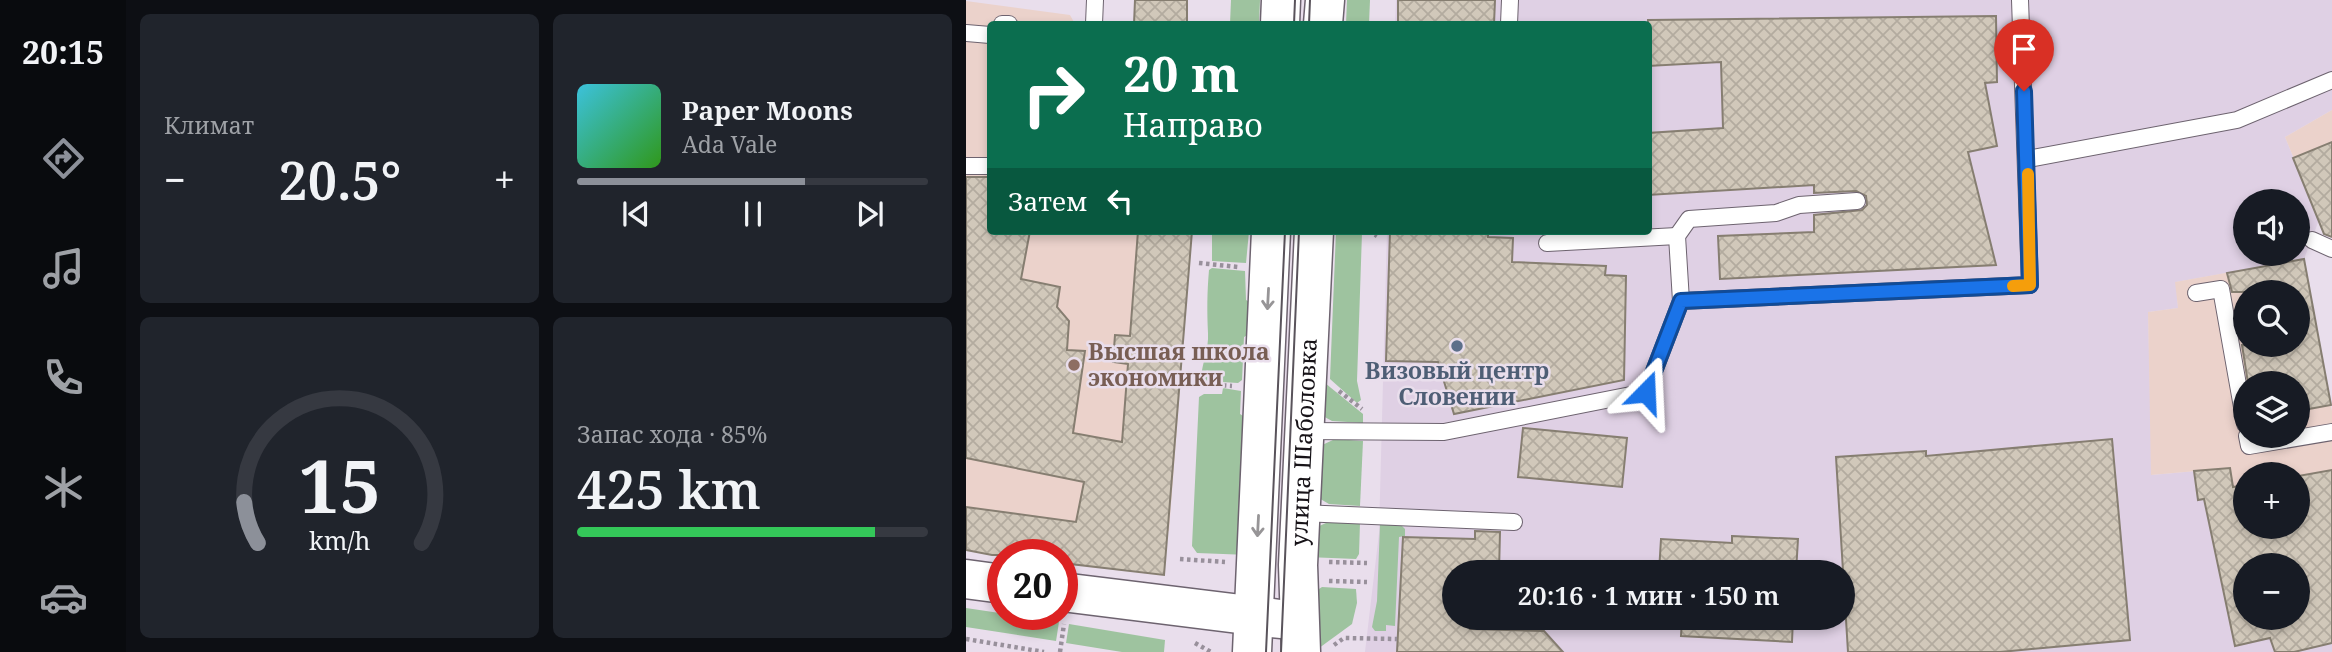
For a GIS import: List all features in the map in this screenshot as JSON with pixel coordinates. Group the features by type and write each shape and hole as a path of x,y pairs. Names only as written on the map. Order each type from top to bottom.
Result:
{"main road":[{"path":"1280,0 1280,21"},
{"path":"1324,21 1325,0"},
{"name":"улица Шаболовка","path":"1253,634 1271,235"},
{"name":"улица Шаболовка","path":"1300,636 1301,513 1314,235"},
{"path":"966,579 987,582"},
{"path":"1078,606 1253,634 1300,636"}],"lane":[{"path":"1094,21 1095,0"},
{"path":"1509,21 1510,0"},
{"path":"1681,301 2030,285 2028,159 2020,0"},
{"path":"966,33 987,35"},
{"path":"2028,159 2237,120 2332,80"},
{"path":"966,166 987,166"},
{"path":"1305,431 1444,432 1646,392 1681,301 1677,236 1689,219 1776,213 1799,205 1857,201"},
{"path":"1547,243 1677,236"},
{"path":"2312,240 2332,249"},
{"path":"2196,293 2221,289 2236,371"},
{"path":"2310,436 2332,432"},
{"path":"1301,513 1514,522"}],"path":[{"path":"1199,263 1249,268"},
{"path":"1180,559 1235,563"},
{"path":"1316,562 1367,563"},
{"path":"1316,580 1367,582"},
{"path":"1059,652 1061,630"},
{"path":"1325,652 1344,638 1397,639"},
{"path":"966,639 1044,652"}],"shaded area":[{"path":"1396,0 2332,0 2332,110 2285,137 2306,189 2233,189 2233,266 2265,266 2176,282 2178,308 2148,312 2152,475 2230,468 2233,487 2233,539 2310,539 2310,474 2332,470 2332,652 1365,652 1379,533 1387,235 1652,235 1652,21 1395,21"},
{"name":"Высшая школа экономики","path":"966,1 1070,15 1073,21 987,21 987,235 1192,235 1169,531 1100,521 1103,526 1098,568 1078,565 1078,539 987,539 987,554 966,550"},
{"path":"2332,110 2332,215 2319,220 2310,198 2310,189 2306,189 2285,137"},
{"path":"2310,198 2319,220 2310,243"},
{"path":"2265,266 2305,266 2308,280 2233,280 2233,357 2310,357 2310,292 2332,411 2332,470 2310,474 2310,462 2233,462 2233,487 2230,468 2151,475 2148,312 2178,308 2175,282"}],"green space":[{"path":"1231,0 1260,0 1259,21 1230,21"},
{"path":"1347,0 1370,0 1369,21 1346,21"},
{"path":"1212,235 1249,235 1246,263 1212,261"},
{"path":"1336,235 1362,235 1357,381 1361,400 1357,403 1330,379"},
{"path":"1209,270 1245,271 1246,300 1258,307 1256,330 1244,337 1242,380 1238,383 1205,381 1201,378 1207,345"},
{"path":"1325,383 1363,414 1363,423 1332,421 1321,415"},
{"path":"1223,388 1241,391 1240,414 1254,423 1249,555 1197,553 1192,546 1199,397 1204,394 1222,394"},
{"path":"1335,439 1363,441 1360,506 1329,504 1317,497 1318,447"},
{"path":"1326,523 1360,523 1359,554 1356,559 1307,557 1317,527"},
{"path":"1380,525 1401,525 1405,529 1405,536 1399,537 1395,626 1386,625 1386,631 1375,631 1372,627 1377,601"},
{"path":"1322,587 1356,589 1357,603 1352,624 1315,651 1310,595"},
{"path":"966,608 987,611 987,630 1058,630 1056,641 966,627"},
{"path":"1078,626 1165,640 1164,652 1122,652 1066,643 1068,630 1078,630"}],"building":[{"path":"1135,0 1187,0 1187,21 1134,21"},
{"path":"1398,0 1495,0 1494,21 1398,21"},
{"path":"1996,16 1997,82 1985,83 1997,146 1968,152 1996,265 1720,279 1718,236 1814,232 1814,215 1862,210 1867,205 1866,196 1856,191 1814,193 1814,185 1652,195 1652,133 1723,128 1721,62 1652,66 1652,21 1648,20"},
{"path":"2332,142 2332,237 2324,234 2310,200 2310,189 2306,189 2293,158"},
{"name":"Высшая школа экономики","path":"966,177 987,177 987,235 1029,235 1021,279 1060,287 1057,307 1069,321 1067,350 1085,351 1073,433 1122,442 1128,364 1113,362 1115,335 1130,336 1138,235 1192,235 1164,575 1078,565 1078,539 987,539 987,554 966,550 966,507 1076,522 1084,482 966,458"},
{"path":"1390,235 1488,235 1513,238 1512,262 1606,266 1605,275 1626,276 1624,380 1454,414 1438,362 1386,361"},
{"path":"2266,266 2305,266 2308,280 2233,280 2232,292 2227,273"},
{"path":"2310,291 2331,405 2310,409 2310,371 2246,371 2244,357 2310,357"},
{"path":"1523,428 1627,438 1622,487 1518,477"},
{"path":"2112,439 2130,640 2000,652 1848,652 1847,630 1855,630 1855,560 1842,560 1836,457 1926,451 1926,456"},
{"path":"2230,468 2233,487 2233,539 2310,539 2310,474 2332,470 2332,643 2294,652 2275,652 2270,638 2235,646 2204,499 2198,500 2194,471"},
{"path":"1475,531 1500,532 1499,560 1442,560 1442,630 1544,631 1563,652 1397,652 1403,537 1475,539"},
{"path":"1732,536 1798,539 1797,560 1660,560 1661,539 1732,543"},
{"path":"1681,630 1792,630 1792,642 1681,636"}],"tram line":[{"path":"1294,21 1295,0"},
{"path":"1309,21 1310,0"},
{"path":"1266,652 1285,235"},
{"path":"1281,652 1299,235"}],"slow traffic":[{"path":"2013,286 2030,285 2028,174"}],"place":[{"name":"Визовый центр Словении","path":"1457,346"},
{"name":"Высшая школа экономики","path":"1074,365"}],"route":[{"path":"1646,392 1681,301 2030,285 2024,91"}]}
